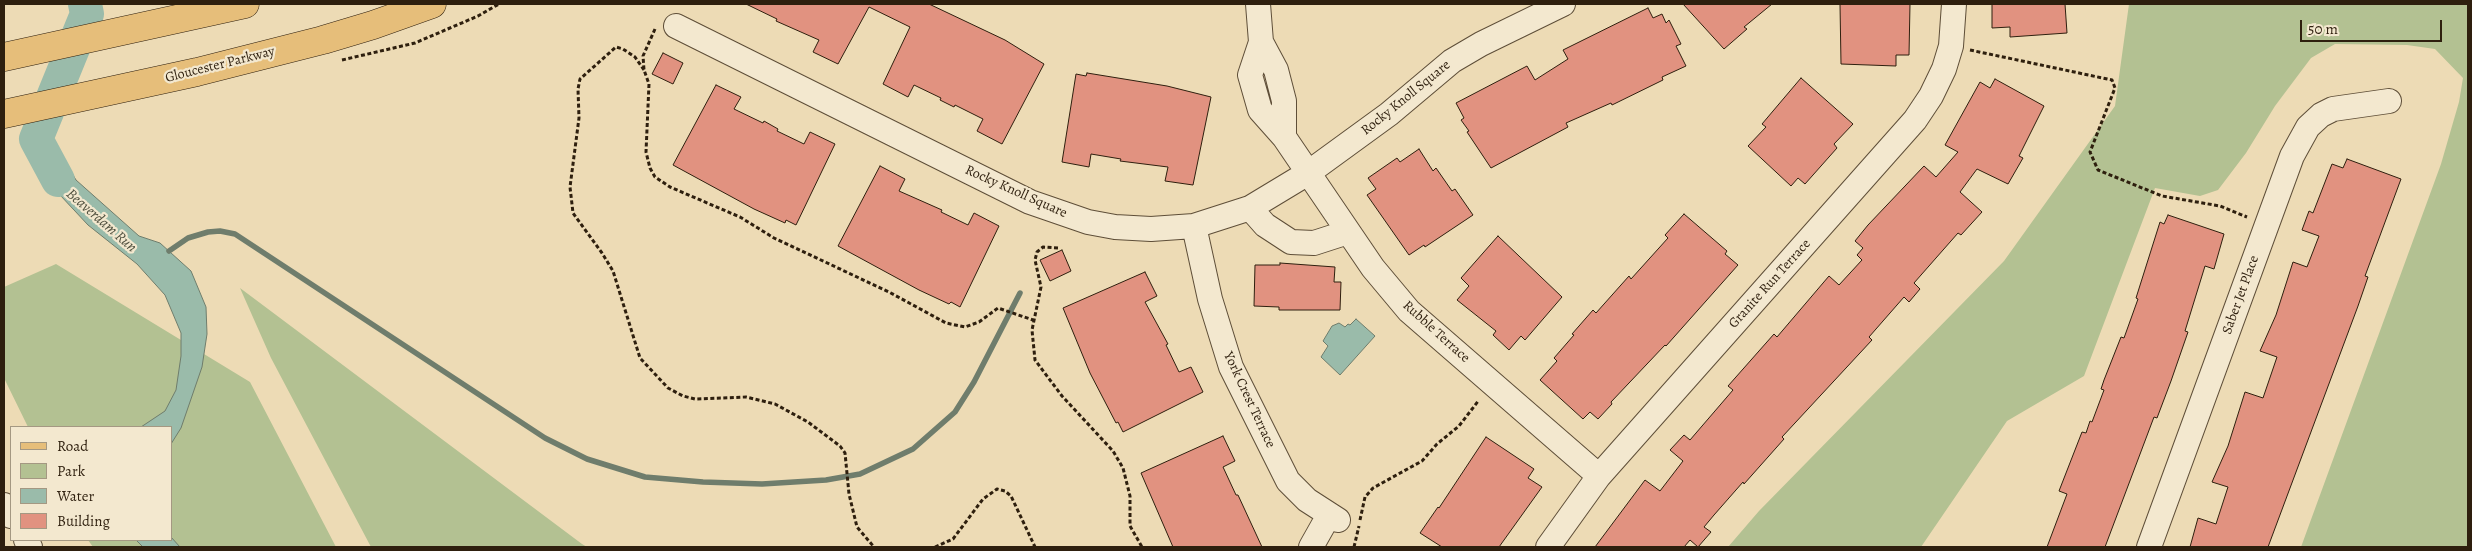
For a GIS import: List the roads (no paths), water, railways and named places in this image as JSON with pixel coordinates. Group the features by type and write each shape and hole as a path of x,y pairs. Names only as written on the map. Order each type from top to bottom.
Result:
{"main road":[{"path":"4,57 244,4"},
{"name":"Gloucester Parkway","path":"4,114 197,72 332,37 420,10 432,4"}],"street":[{"name":"Rubble Terrace","path":"1258,4 1261,42 1250,75 1260,110 1284,137 1373,268 1409,311 1599,476"},
{"name":"Rocky Knoll Square","path":"666,27 1030,202 1060,214 1088,222 1122,228 1151,229 1194,226 1250,208 1308,173 1389,114 1452,61 1481,44 1563,4"},
{"name":"Granite Run Terrace","path":"1548,547 1599,476 1915,120 1931,96 1944,69 1951,46 1954,4"},
{"name":"Saber Jet Place","path":"2149,547 2292,156 2308,127 2321,115 2333,109 2389,101"},
{"path":"1250,208 1265,225 1290,242 1314,243 1348,232"},
{"name":"York Crest Terrace","path":"1194,226 1218,329 1231,367 1288,481 1307,500 1334,517 1311,547"}],"water":[{"path":"36,139 54,143 76,180 139,236 160,243 191,271 206,307 207,334 202,367 181,428 172,442 172,426 142,426 165,411 176,390 181,356 181,333 165,295 137,264 88,225 60,195 28,146"},
{"path":"1356,319 1375,336 1340,375 1321,357 1328,346 1323,341 1332,326 1339,323 1345,327"},
{"path":"172,538 180,547 143,547 137,541 172,541"}],"waterway":[{"name":"Beaverdam Run","path":"58,180 36,139 87,14 85,4"},
{"path":"169,251 188,238 208,232 220,231 235,234 545,438 587,459 645,477 703,482 762,484 826,480 860,474 913,449 955,412 974,382 1020,293"}]}
